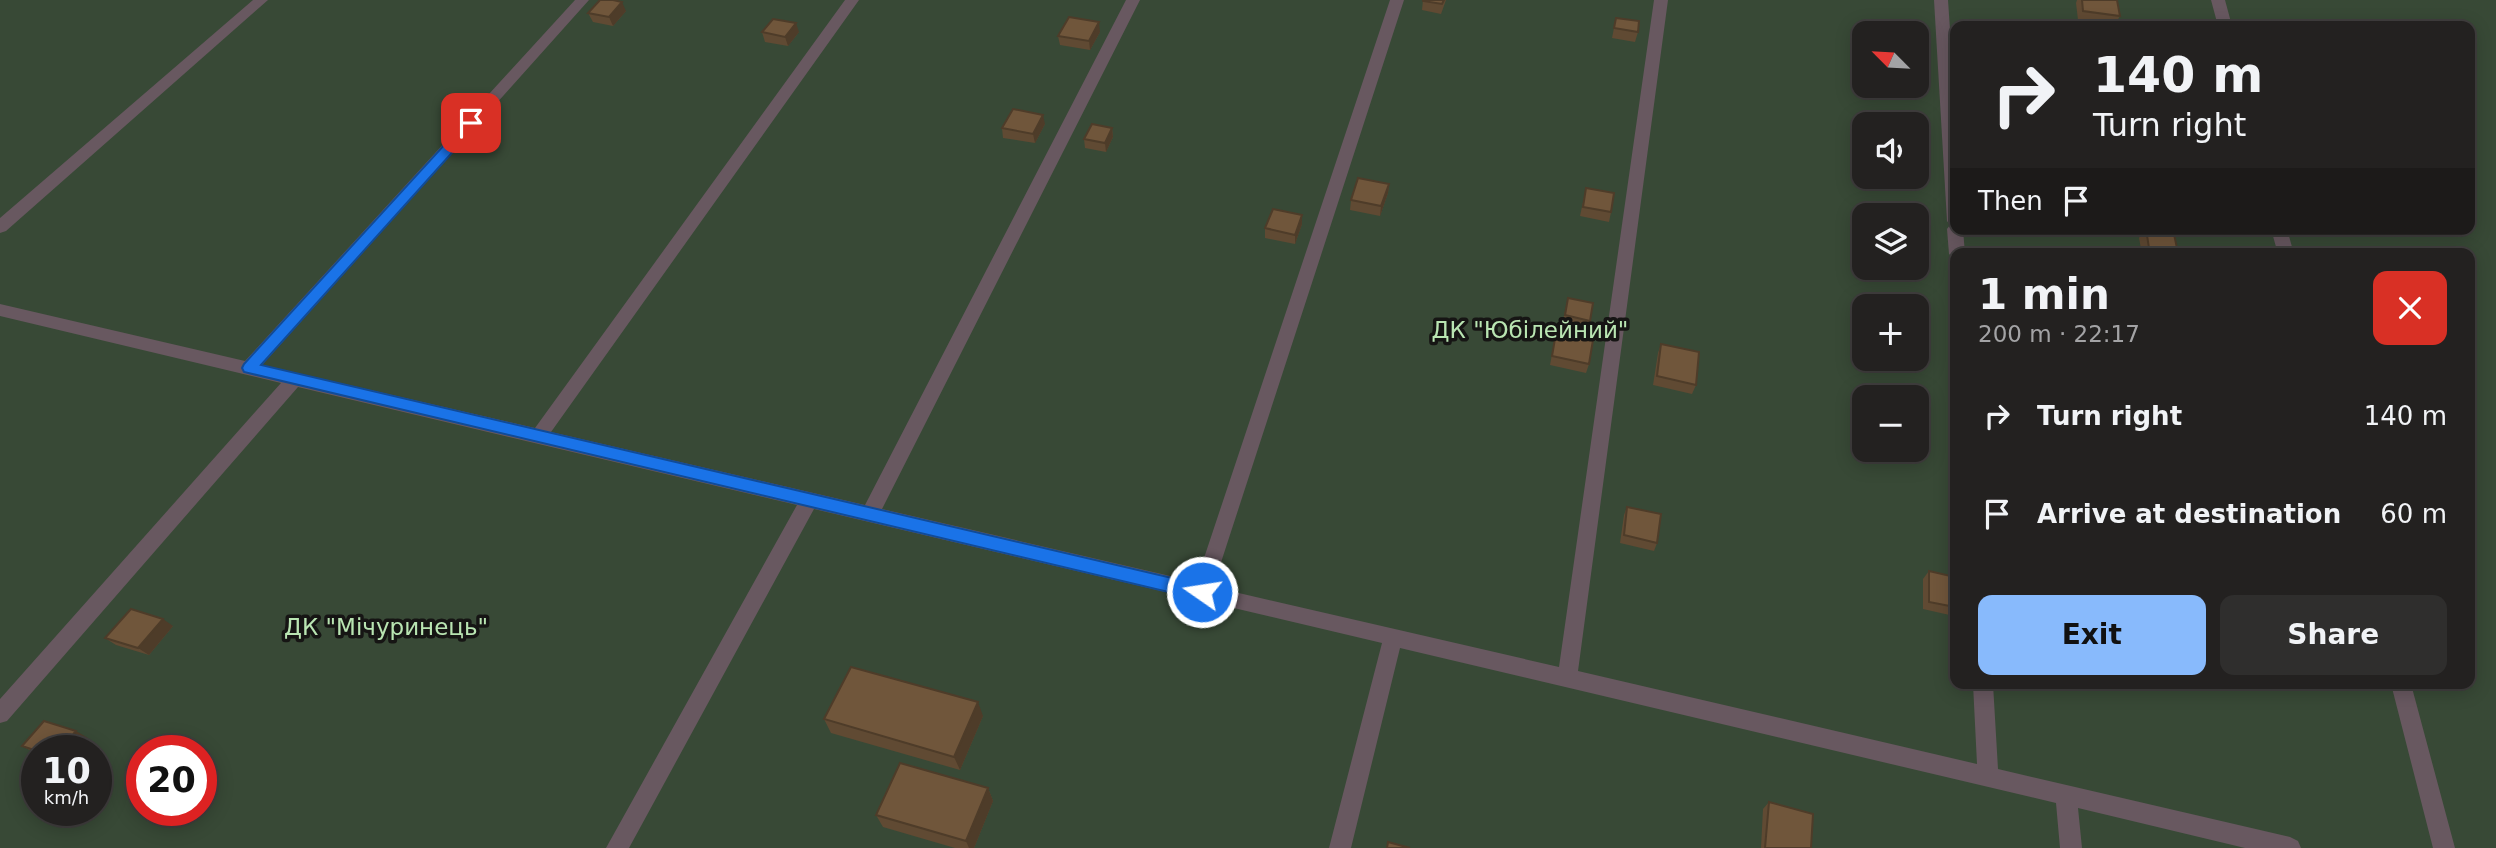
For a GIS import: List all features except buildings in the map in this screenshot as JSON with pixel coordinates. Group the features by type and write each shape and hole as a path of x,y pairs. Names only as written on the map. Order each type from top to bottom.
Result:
{"lane":[{"path":"0,227 261,0"},
{"path":"249,368 582,0"},
{"path":"539,436 852,0"},
{"path":"870,514 1133,0"},
{"path":"1202,592 1396,0"},
{"path":"1567,678 1661,0"},
{"path":"1941,0 1950,142"},
{"path":"2218,0 2224,21"},
{"path":"0,310 2290,848"},
{"path":"0,714 294,379"},
{"path":"617,848 809,500"},
{"path":"1340,848 1393,637"},
{"path":"1983,689 1988,777"},
{"path":"2402,689 2444,848"},
{"path":"2066,796 2071,848"}],"green space":[{"name":"ДК \"Юбілейний\"","path":"0,0 2496,0 2496,848 0,848"}],"route":[{"path":"471,123 249,368 1202,592"}],"park label":[{"name":"ДК \"Мічуринець\"","path":"386,627"}]}
